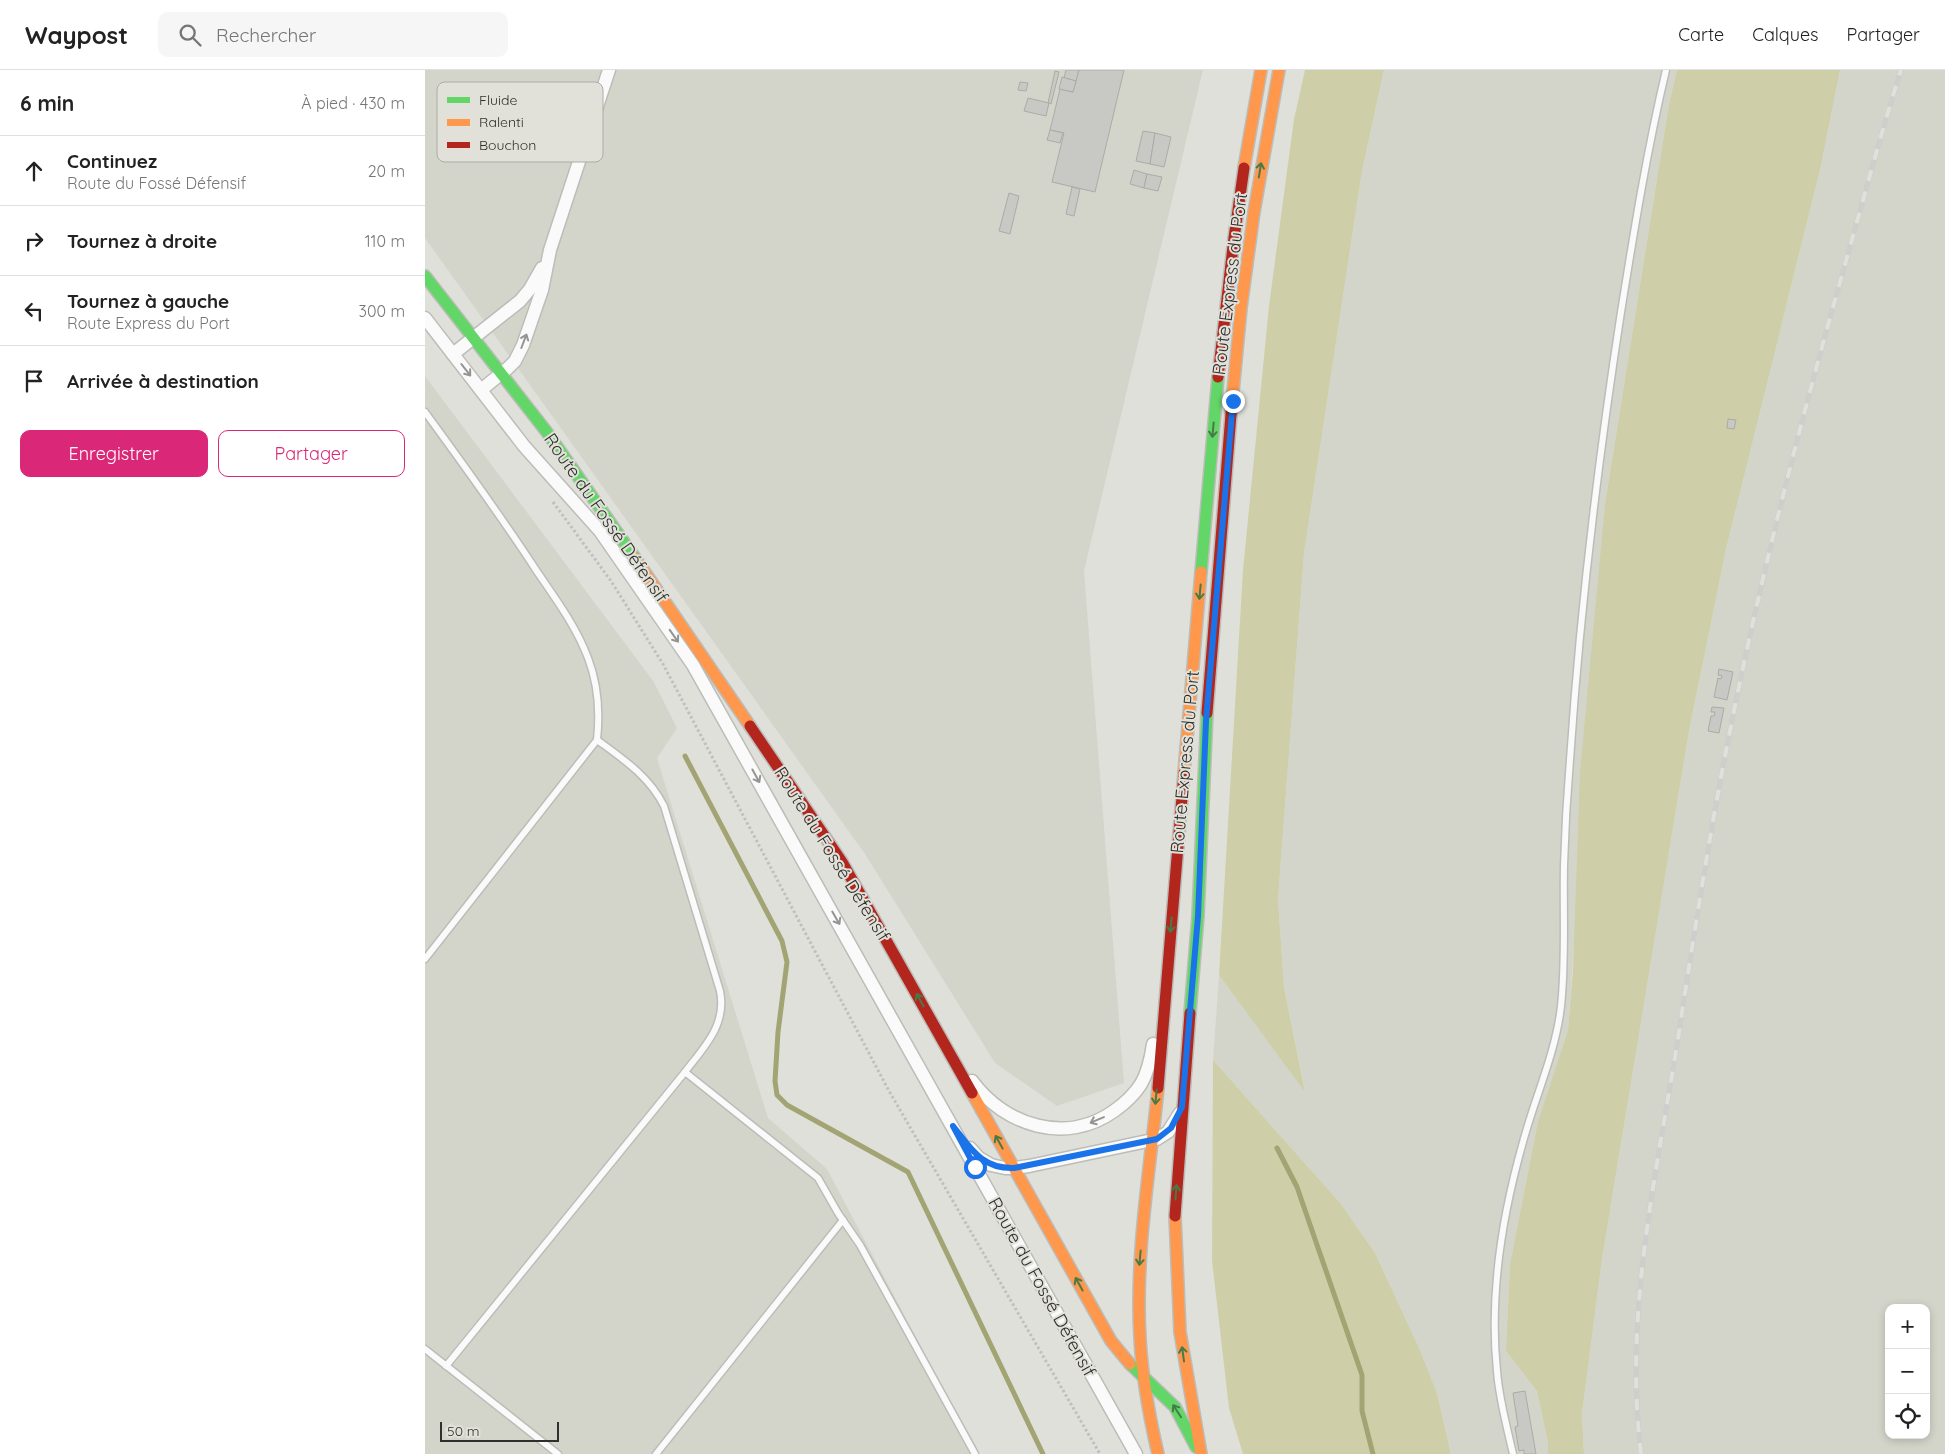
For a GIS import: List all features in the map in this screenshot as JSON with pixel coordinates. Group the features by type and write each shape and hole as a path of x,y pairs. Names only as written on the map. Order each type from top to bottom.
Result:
{"main road":[{"name":"Route Express du Port","path":"1166,978 1222,337 1237,210 1261,70"},
{"name":"Route Express du Port","path":"1200,1454 1183,1351 1176,1282 1175,1211 1198,916 1206,721 1236,362 1255,204 1279,70"},
{"name":"Route du Fossé Défensif","path":"425,276 546,432 654,584 842,862 1111,1341 1123,1358 1173,1404 1183,1419 1200,1454"},
{"path":"1157,1045 1152,1141 1139,1280 1138,1321 1147,1412 1158,1454"}],"street":[{"path":"603,88 609,70"},
{"path":"481,390 515,361 523,345 541,290 550,250 579,162"},
{"path":"453,354 526,295 550,250"},
{"name":"Route du Fossé Défensif","path":"425,318 524,446 600,531 689,658 1136,1454"},
{"path":"943,1041 981,1093 999,1109 1013,1118 1030,1124 1059,1129 1079,1127 1099,1120 1123,1104 1135,1093 1143,1080 1157,1045 1166,978"},
{"path":"953,1126 969,1147 985,1162 997,1167 1014,1168 1152,1141 1168,1132 1175,1123 1182,1107"}],"lane":[{"path":"1513,1454 1496,1369 1495,1324 1498,1265 1518,1158 1555,1039 1560,1014 1569,764 1585,574 1601,441 1625,287 1646,164 1666,70"},
{"path":"425,412 501,517 575,628 588,658 597,692 599,713 597,740 425,959"},
{"path":"446,1366 685,1072 711,1038 719,1024 722,1009 720,991 664,806 655,789 643,776 597,740"},
{"path":"685,1072 818,1178 860,1245 975,1454"},
{"path":"656,1454 843,1220"},
{"path":"425,1349 558,1454"}],"path":[{"path":"549,496 611,581 663,664 889,1091 1100,1454"}],"shaded area":[{"path":"425,70 1203,70 1084,571 1124,1083 1057,1106 995,1063 865,854 425,238"},
{"path":"1384,70 1677,70 1669,104 1605,504 1568,1030 1538,1121 1510,1264 1506,1351 1537,1391 1548,1443 1548,1454 1451,1454 1437,1393 1420,1350 1375,1253 1341,1204 1213,1060 1219,975 1305,1090 1284,987 1278,899 1304,553 1362,171"},
{"path":"1840,70 1945,70 1945,1454 1584,1454 1582,1414 1602,1259 1689,731 1726,549 1820,170"},
{"path":"425,376 654,682 677,728 657,758 768,1118 827,1169 978,1454 425,1454"}],"green space":[{"path":"1305,70 1384,70 1362,171 1304,553 1278,899 1284,987 1305,1092 1219,975 1243,570 1269,306 1294,119"},
{"path":"1677,70 1840,70 1820,170 1726,549 1689,731 1602,1259 1582,1414 1584,1454 1548,1454 1548,1443 1537,1391 1506,1351 1510,1264 1538,1121 1568,1030 1573,969 1580,772 1605,504 1669,104"},
{"path":"1213,1060 1341,1204 1375,1253 1420,1350 1437,1393 1451,1454 1243,1454 1229,1408 1212,1261"}],"building":[{"path":"1066,70 1079,70 1076,81 1064,78"},
{"path":"1079,70 1124,70 1095,192 1052,182 1064,133 1050,130 1060,89 1073,92"},
{"path":"1055,71 1059,72 1051,104 1048,103"},
{"path":"1062,77 1076,81 1073,92 1059,89"},
{"path":"1020,82 1028,83 1026,91 1018,90"},
{"path":"1028,98 1049,103 1046,116 1024,111"},
{"path":"1050,130 1063,133 1060,143 1047,140"},
{"path":"1143,131 1155,133 1150,164 1136,161"},
{"path":"1155,133 1171,137 1164,167 1150,164"},
{"path":"1134,170 1147,174 1144,188 1130,184"},
{"path":"1147,174 1162,177 1158,191 1144,188"},
{"path":"1072,187 1080,189 1074,216 1066,214"},
{"path":"1009,193 1019,196 1010,234 999,231"},
{"path":"1728,419 1736,420 1734,429 1727,428"},
{"path":"1719,669 1733,672 1727,700 1714,697 1718,678 1721,679 1722,676 1718,675"},
{"path":"1712,707 1724,708 1719,733 1708,731 1711,716 1714,716 1715,712 1711,712"},
{"path":"1525,1391 1536,1454 1524,1454 1524,1450 1519,1451 1515,1427 1518,1426 1513,1393"}],"waterway":[{"path":"685,756 782,941 787,962 778,1032 775,1081 777,1095 787,1105 908,1172 1043,1454"},
{"path":"1277,1148 1297,1187 1362,1375 1362,1411 1373,1454"}],"railway":[{"path":"1641,1454 1637,1403 1636,1351 1644,1249 1719,788 1738,689 1796,444 1901,70"}],"traffic: fast":[{"path":"425,276 546,431 635,558"},
{"path":"1201,572 1218,377"},
{"path":"1190,1013 1198,916 1207,713"},
{"path":"1130,1364 1175,1407 1196,1447"}],"traffic: slow":[{"path":"1244,168 1261,70"},
{"path":"1232,402 1241,308 1254,212 1279,70"},
{"path":"635,558 750,726"},
{"path":"1184,773 1201,572"},
{"path":"1158,1088 1141,1244 1139,1307 1144,1382 1158,1454"},
{"path":"972,1093 1111,1341 1130,1364"},
{"path":"1175,1216 1180,1332 1201,1454"}],"traffic: jam":[{"path":"1218,377 1244,168"},
{"path":"1207,713 1232,402"},
{"path":"750,726 842,862 972,1093"},
{"path":"1158,1088 1184,773"},
{"path":"1175,1216 1190,1013"}],"route":[{"path":"975,1167 953,1126 979,1158 997,1167 1014,1168 1152,1141 1168,1132 1175,1123 1182,1107 1198,916 1206,721 1233,401"}]}
